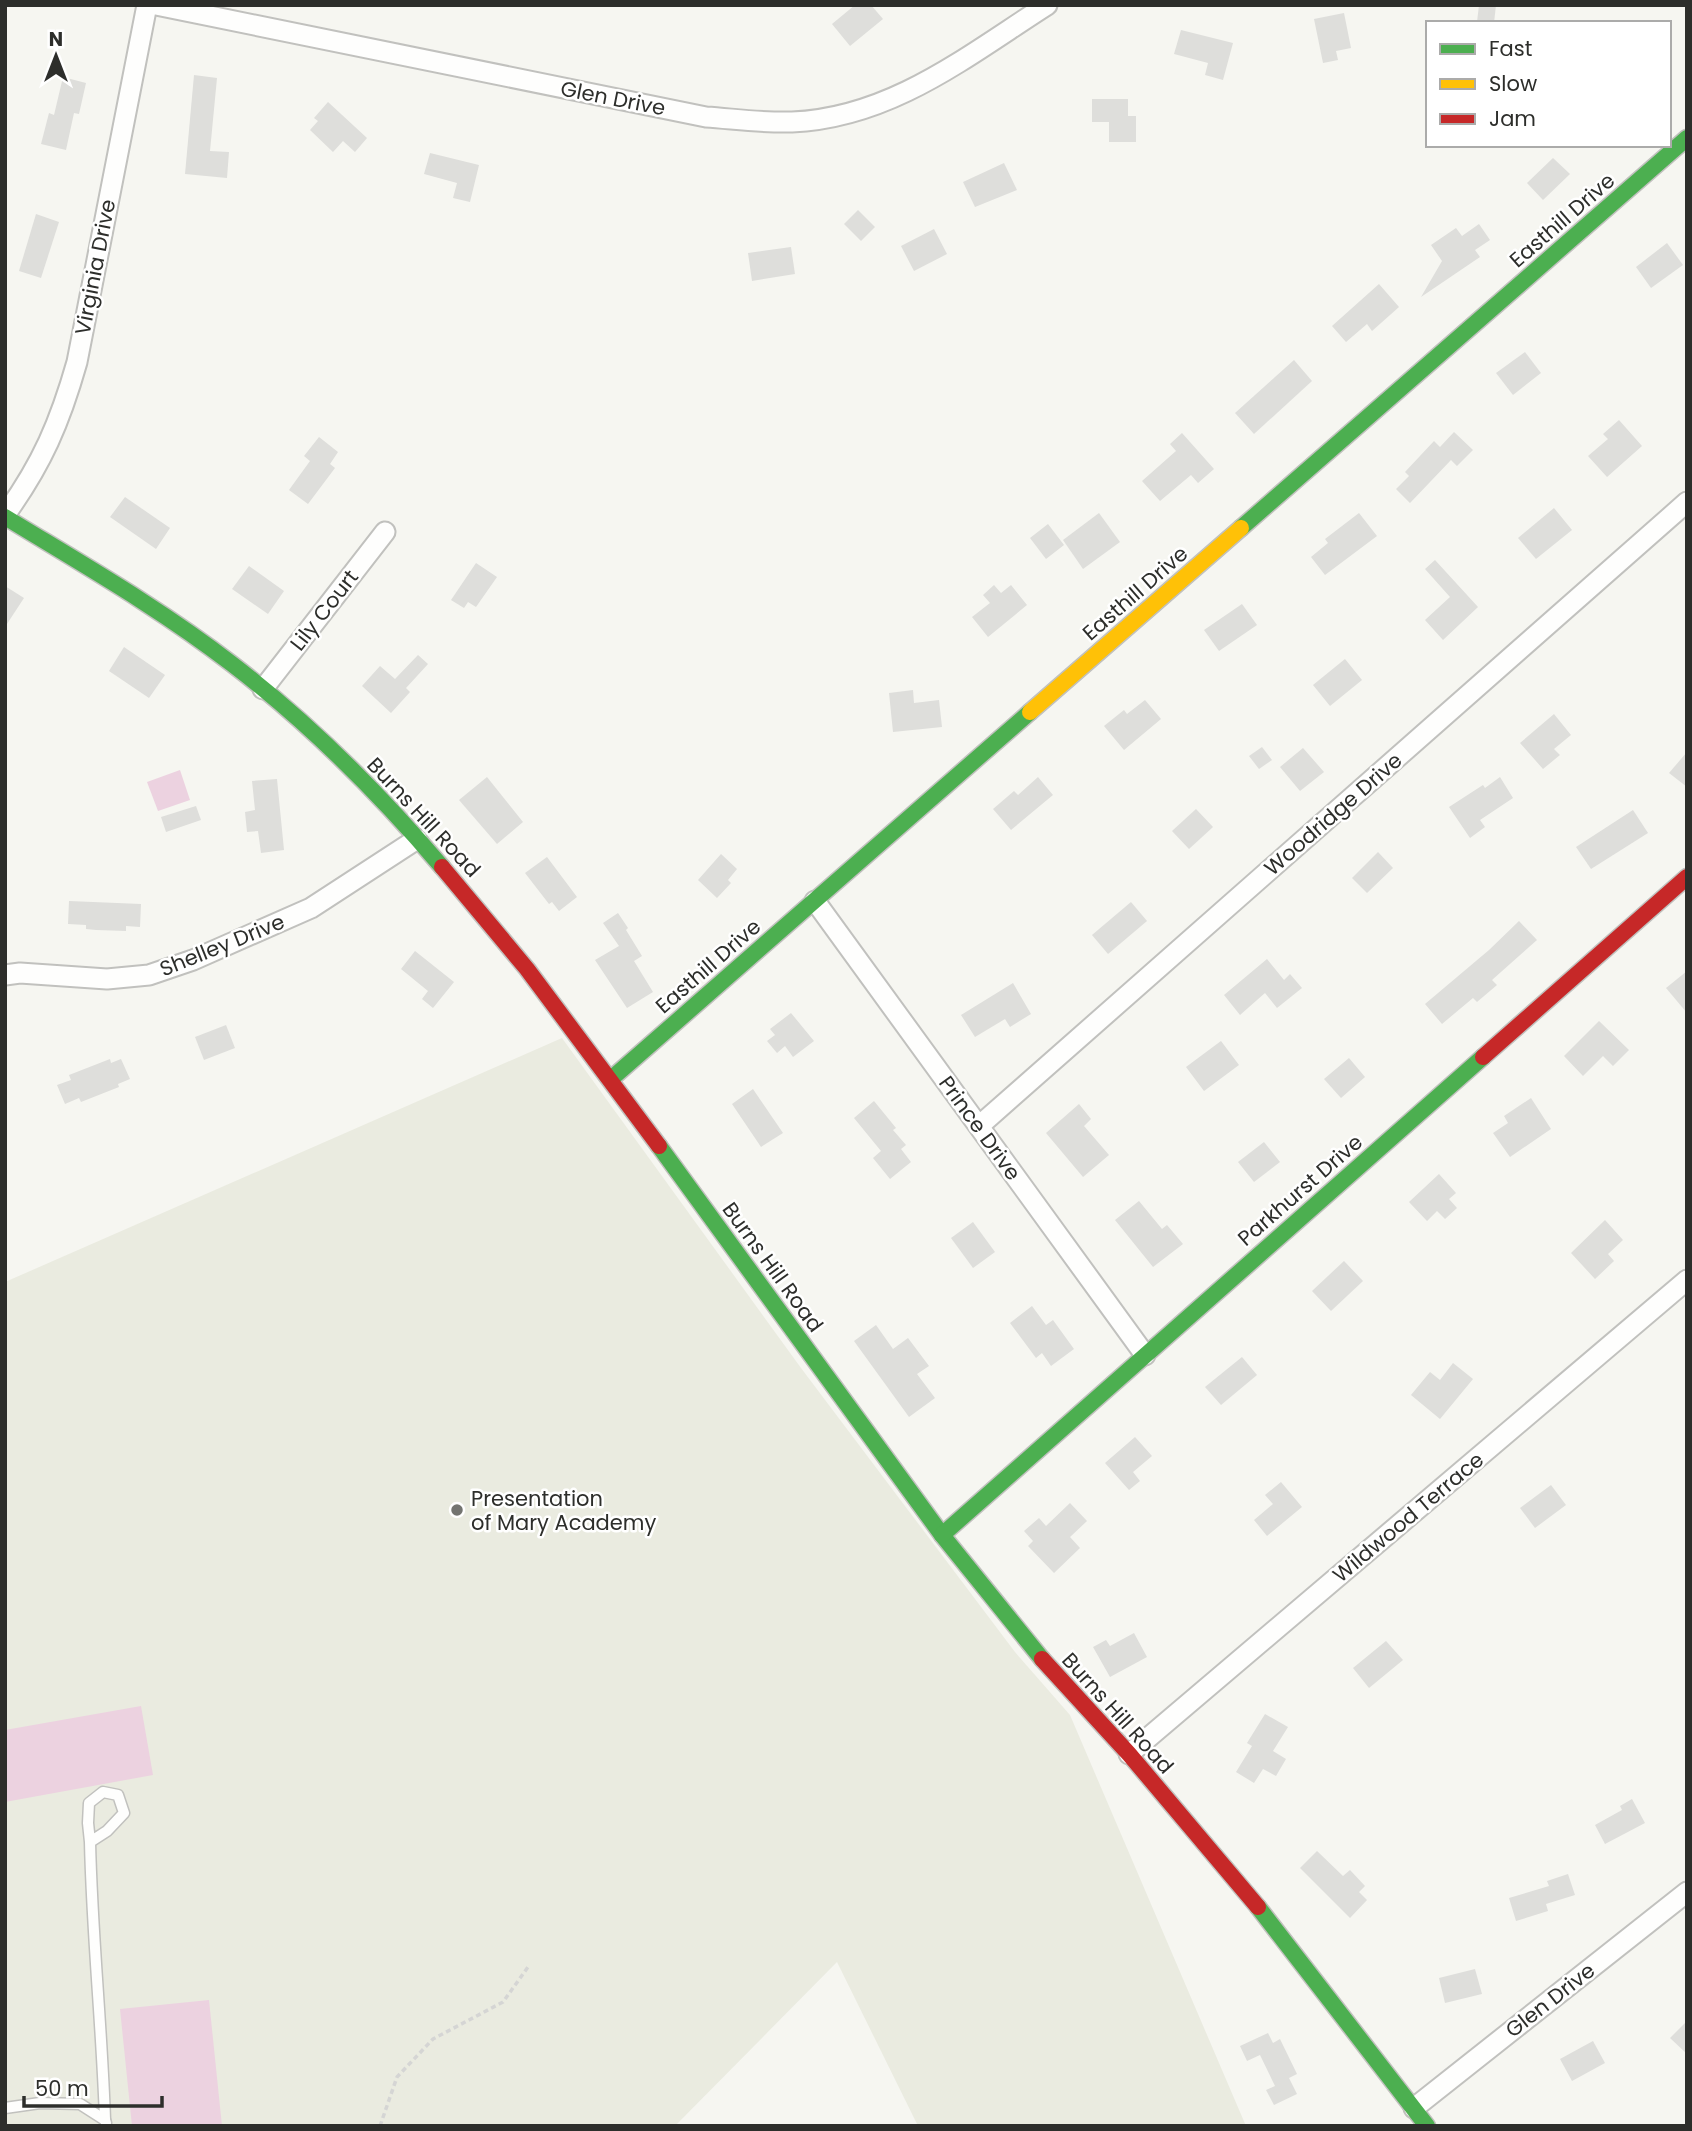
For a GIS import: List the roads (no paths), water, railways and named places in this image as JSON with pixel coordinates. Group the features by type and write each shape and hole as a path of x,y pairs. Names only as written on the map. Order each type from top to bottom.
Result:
{"street":[{"name":"Virginia Drive","path":"5,516 30,481 49,442 65,403 77,362 147,5"},
{"name":"Glen Drive","path":"156,5 706,117 792,122 835,117 877,106 916,89 1047,5"},
{"name":"Easthill Drive","path":"611,1079 1687,138"},
{"name":"Woodridge Drive","path":"979,1126 1687,502"},
{"name":"Burns Hill Road","path":"5,516 161,613 263,689 360,778 417,839 510,946 611,1079 942,1535 1041,1658 1129,1754 1283,1937 1427,2126"},
{"name":"Lily Court","path":"263,689 385,532"},
{"name":"Shelley Drive","path":"5,975 20,973 107,979 149,975 193,960 311,908 417,839"},
{"name":"Parkhurst Drive","path":"942,1535 1687,877"},
{"name":"Prince Drive","path":"815,901 1145,1355"},
{"name":"Wildwood Terrace","path":"1129,1754 1687,1280"},
{"name":"Glen Drive","path":"1414,2108 1687,1892"}],"lane":[{"path":"90,1842 107,1831 124,1813 118,1795 103,1792 89,1803 88,1824 92,1928 102,2036 106,2123"},
{"path":"5,2108 40,2103 80,2104 106,2123"}],"place":[{"name":"Presentation of Mary Academy","path":"457,1510"}]}
